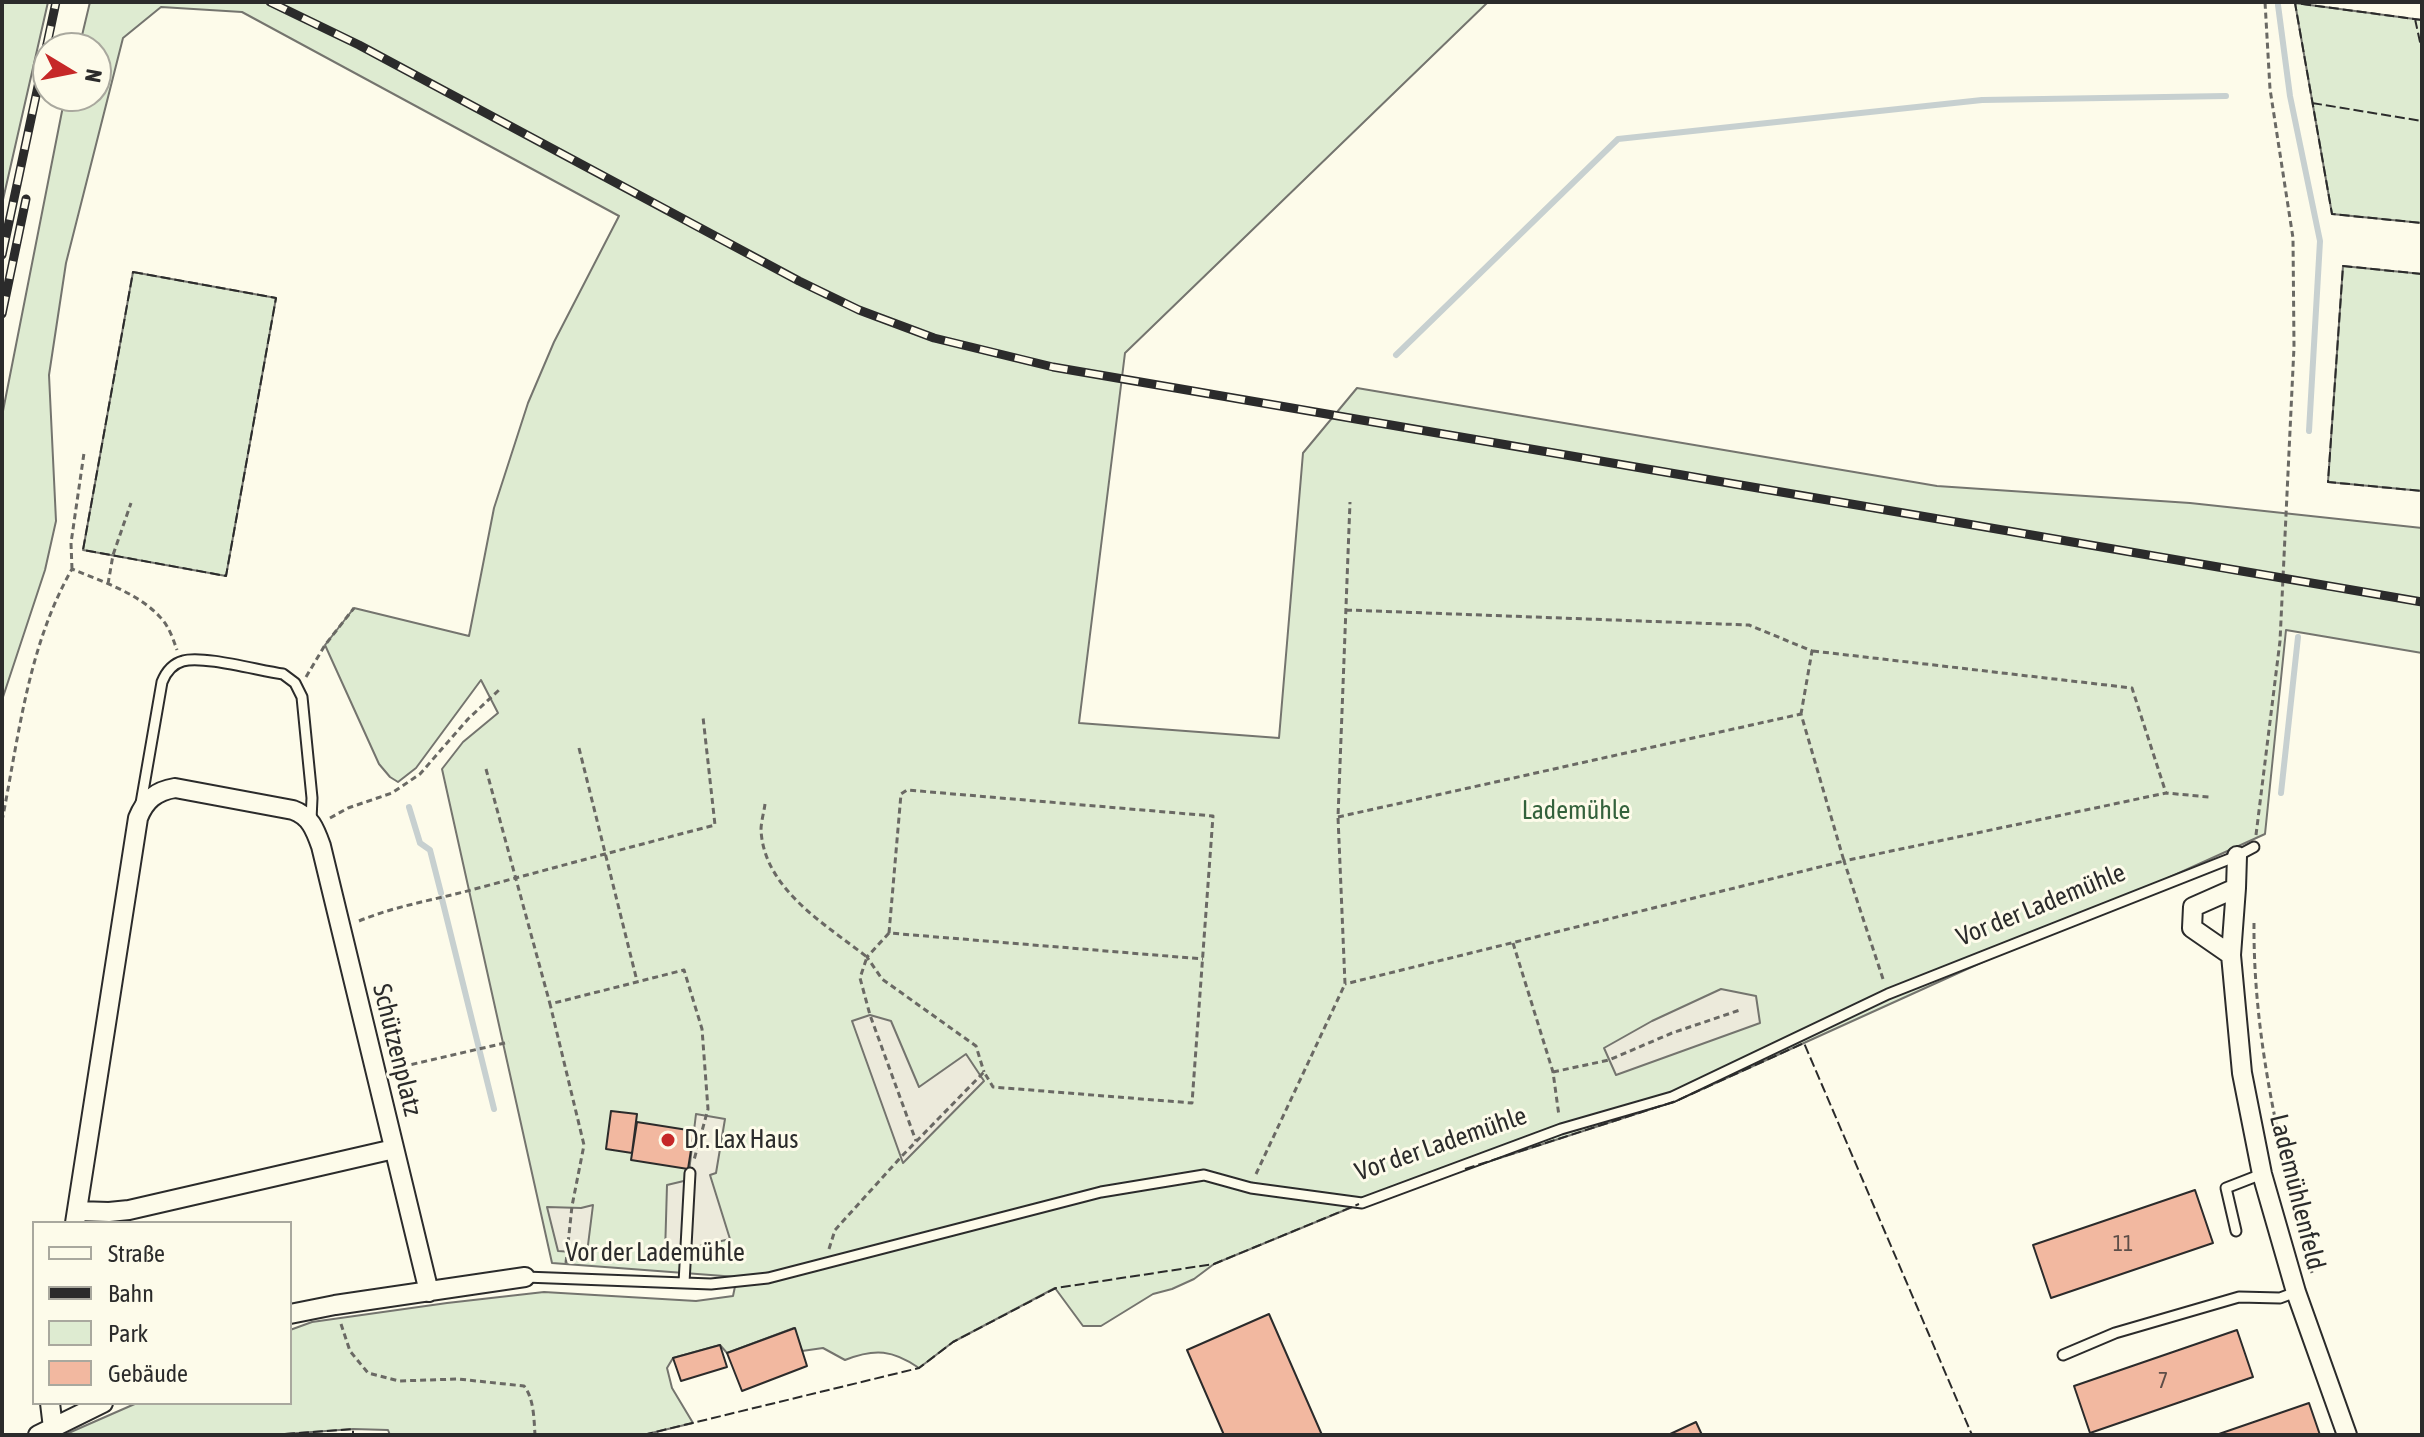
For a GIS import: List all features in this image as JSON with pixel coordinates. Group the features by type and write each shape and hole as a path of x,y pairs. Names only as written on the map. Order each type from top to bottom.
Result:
{"street":[{"path":"312,825 306,816 293,810 175,788 149,799 143,806 138,818 76,1217 129,1210 394,1149"},
{"name":"Schützenplatz","path":"312,825 321,846 429,1292"},
{"path":"2231,955 2192,928 2193,907 2236,888 2237,856"},
{"name":"Lademühlenfeld","path":"2236,888 2231,955 2242,1073 2262,1174 2296,1292 2347,1435"},
{"name":"Vor der Lademühle","path":"292,1314 525,1277"},
{"path":"45,1432 50,1405"},
{"path":"45,1432 99,1405"}],"lane":[{"path":"138,818 162,682 169,669 182,661 203,661 283,674 295,683 302,697 312,825"},
{"name":"Vor der Lademühle","path":"525,1277 711,1284 768,1278 1101,1192 1204,1175 1251,1188 1362,1203 1561,1129 1672,1097 1888,994 2254,847"},
{"path":"684,1283 690,1173"},
{"path":"2236,1231 2226,1188 2262,1174"},
{"path":"2063,1355 2115,1333 2239,1297 2280,1298 2296,1292"}],"path":[{"path":"2254,847 2280,641 2294,347 2293,238 2270,89 2265,2"},
{"path":"2,821 32,663 72,569 71,543 84,453"},
{"path":"1251,1188 1345,984 1338,817 1350,502"},
{"path":"108,584 113,555 131,503"},
{"path":"72,569 148,606 162,619 182,661"},
{"path":"302,697 310,667 354,608"},
{"path":"1346,610 1749,625 1812,651 2132,688 2166,793"},
{"path":"1812,651 1801,714 1844,861 1888,994"},
{"path":"312,825 338,812 392,793 420,774 468,719 499,690"},
{"path":"1338,817 1801,714"},
{"path":"341,930 370,917 515,876 715,825 703,717"},
{"path":"579,748 637,982"},
{"path":"486,769 550,1004 584,1145 572,1206 564,1279"},
{"path":"765,804 761,829 771,869 793,899 867,957 882,979 976,1046 984,1072 993,1087 1192,1103 1213,816 907,790 901,794 889,933 867,957 860,978 916,1141"},
{"path":"1345,984 1844,861 2166,793 2209,797"},
{"path":"2254,924 2253,954 2264,1065 2280,1153 2315,1285"},
{"path":"889,933 1203,959"},
{"path":"1513,943 1553,1072 1561,1129"},
{"path":"550,1004 684,970 702,1029 708,1109 690,1173"},
{"path":"1553,1072 1609,1060 1672,1033 1740,1010"},
{"path":"376,1073 509,1042"},
{"path":"824,1264 835,1230 984,1072"},
{"path":"335,1305 350,1351 368,1373 399,1381 458,1379 524,1386 529,1392 535,1435"}],"green space":[{"path":"2,2 48,2 41,32 32,32 32,72 2,204"},
{"name":"Lademühle","path":"90,2 1488,2 1125,353 1079,723 1279,738 1303,453 1357,388 1937,486 2190,503 2422,528 2422,653 2286,630 2265,834 1676,1101 1367,1201 1214,1264 1194,1279 1153,1294 1101,1326 1083,1326 1055,1288 953,1342 919,1368 892,1354 866,1354 845,1360 823,1348 802,1351 794,1328 727,1353 720,1345 673,1358 667,1368 672,1388 693,1423 643,1435 390,1435 388,1430 353,1429 271,1435 64,1435 132,1405 292,1405 292,1329 312,1322 544,1292 696,1301 733,1296 737,1277 552,1263 442,769 463,742 498,713 481,680 416,768 398,782 379,764 325,645 354,608 469,636 494,508 528,403 554,342 619,216 242,12 161,7 123,38 112,81 112,32 83,32"},
{"path":"2295,3 2422,20 2422,223 2332,214"},
{"path":"62,112 104,112 66,263 49,375 56,521 45,570 2,700 2,416"},
{"path":"2343,266 2422,274 2422,491 2328,482"},
{"path":"133,272 276,298 226,576 83,550"}],"shaded area":[{"path":"1721,989 1756,996 1760,1023 1616,1075 1604,1048 1652,1021"},
{"path":"870,1015 891,1021 919,1087 966,1054 984,1081 903,1163 852,1021"},
{"path":"696,1114 725,1119 716,1173 710,1175 730,1239 665,1254 667,1185 688,1180"},
{"path":"593,1205 587,1253 558,1251 547,1207 581,1208"}],"building":[{"path":"611,1111 637,1114 632,1153 606,1149"},
{"path":"637,1122 694,1131 688,1169 631,1160"},
{"path":"2195,1190 2213,1243 2051,1298 2033,1245"},
{"path":"1269,1314 1322,1435 1224,1435 1187,1350"},
{"path":"795,1328 807,1366 742,1391 727,1353"},
{"path":"2237,1330 2253,1377 2090,1433 2074,1386"},
{"path":"720,1345 727,1367 681,1381 673,1358"},
{"path":"2309,1403 2320,1435 2216,1435"},
{"path":"1696,1422 1702,1435 1668,1435"}],"waterway":[{"path":"2278,5 2290,96 2320,241 2309,431"},
{"path":"1396,355 1618,139 1982,100 2226,96"},
{"path":"2281,793 2298,637"},
{"path":"409,807 420,843 430,850 441,893"},
{"path":"442,899 494,1109"}],"railway":[{"path":"2,255 56,2"},
{"path":"270,2 359,45 799,281 859,310 934,338 1053,367 2422,602"},
{"path":"2,314 26,199"}],"fence":[{"path":"2422,20 2295,3 2332,214 2422,223"},
{"path":"2415,19 2422,51"},
{"path":"2312,103 2422,121"},
{"path":"2422,274 2343,266 2328,482 2422,491"},
{"path":"133,272 276,298 226,576 83,550 133,272"},
{"path":"1465,1169 1676,1101 1804,1043 1972,1435"},
{"path":"643,1435 919,1368 953,1342 1056,1288 1214,1264 1359,1204"},
{"path":"271,1435 353,1429 353,1435"}],"place":[{"name":"Dr. Lax Haus","path":"668,1140"}]}
